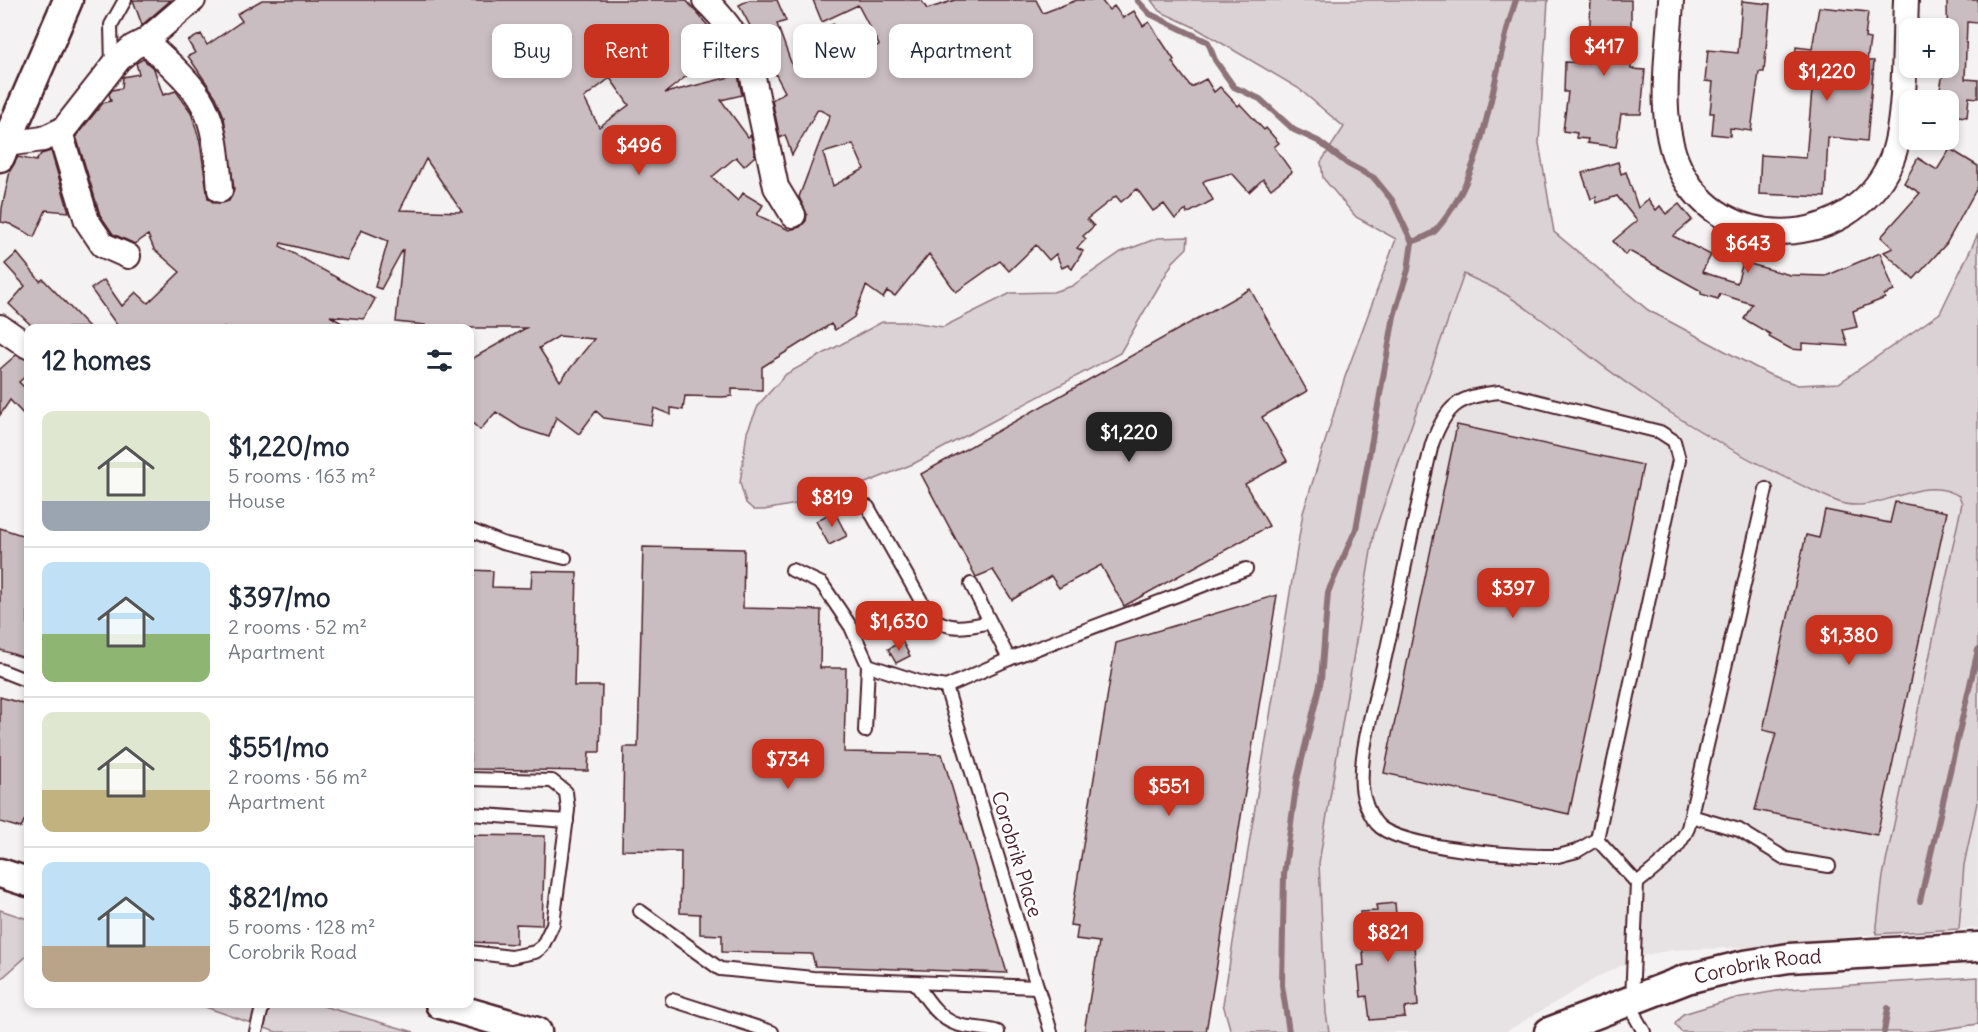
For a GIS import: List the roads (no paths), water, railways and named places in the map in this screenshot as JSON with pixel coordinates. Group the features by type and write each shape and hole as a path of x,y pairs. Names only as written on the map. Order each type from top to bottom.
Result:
{"street":[{"path":"3,151 68,0"},
{"path":"3,151 60,132 112,67 133,47 145,41 193,0"},
{"path":"705,0 736,35 745,51 751,68 776,187 793,215"},
{"path":"1671,0 1668,125 1679,167 1689,185 1707,205 1719,213 1740,224 1790,232 1816,227 1850,213 1866,198 1890,162 1897,138 1902,91 1906,0"},
{"path":"145,41 178,70 202,98 212,120 220,190"},
{"path":"60,132 87,221 103,245 128,256"},
{"path":"0,327 24,343"},
{"path":"0,873 24,881"},
{"name":"Corobrik Road","path":"1549,1032 1687,979 1744,965 1789,958 1978,947"},
{"path":"454,1008 537,1032"}],"lane":[{"path":"112,67 111,25 125,0"},
{"path":"1500,392 1626,421 1660,432 1674,441 1677,450 1679,460 1674,491 1597,839 1576,851 1558,856 1430,844 1387,833 1376,824 1362,788 1367,743 1432,444 1440,420 1456,403 1475,394 1500,392"},
{"path":"1637,883 1678,847 1691,816 1766,489"},
{"path":"868,507 929,615 937,622 957,627 990,622"},
{"path":"474,532 502,543 565,558"},
{"path":"868,665 923,683 946,687 1009,659 1246,569"},
{"path":"792,570 822,584 851,627 868,665 865,731"},
{"path":"971,585 1009,659"},
{"path":"0,670 24,679"},
{"name":"Corobrik Place","path":"946,687 1051,1032"},
{"path":"474,778 558,783 566,792 568,800 552,924 542,947 535,952 511,957 474,952"},
{"path":"474,814 567,820"},
{"path":"1691,816 1739,830 1786,859 1829,866"},
{"path":"1597,839 1637,883 1632,1000 1636,1018 1644,1032"},
{"path":"640,911 720,969 813,978 916,984 1037,987"},
{"path":"916,984 931,1004 948,1020 956,1024 998,1032"},
{"path":"672,1000 772,1032"},
{"path":"256,1032 262,1008"}],"waterway":[{"path":"1137,0 1150,14 1208,42 1215,60 1234,87 1260,99 1294,130 1318,141 1348,164 1374,178 1392,200 1412,242 1408,270 1394,316 1356,529 1328,592 1321,680 1297,780 1284,874 1282,985 1289,1032"},
{"path":"1412,242 1436,230 1454,206 1467,179 1487,120 1516,0"},
{"path":"1920,901 1978,650"},
{"path":"1884,1032 1888,1008"}]}
